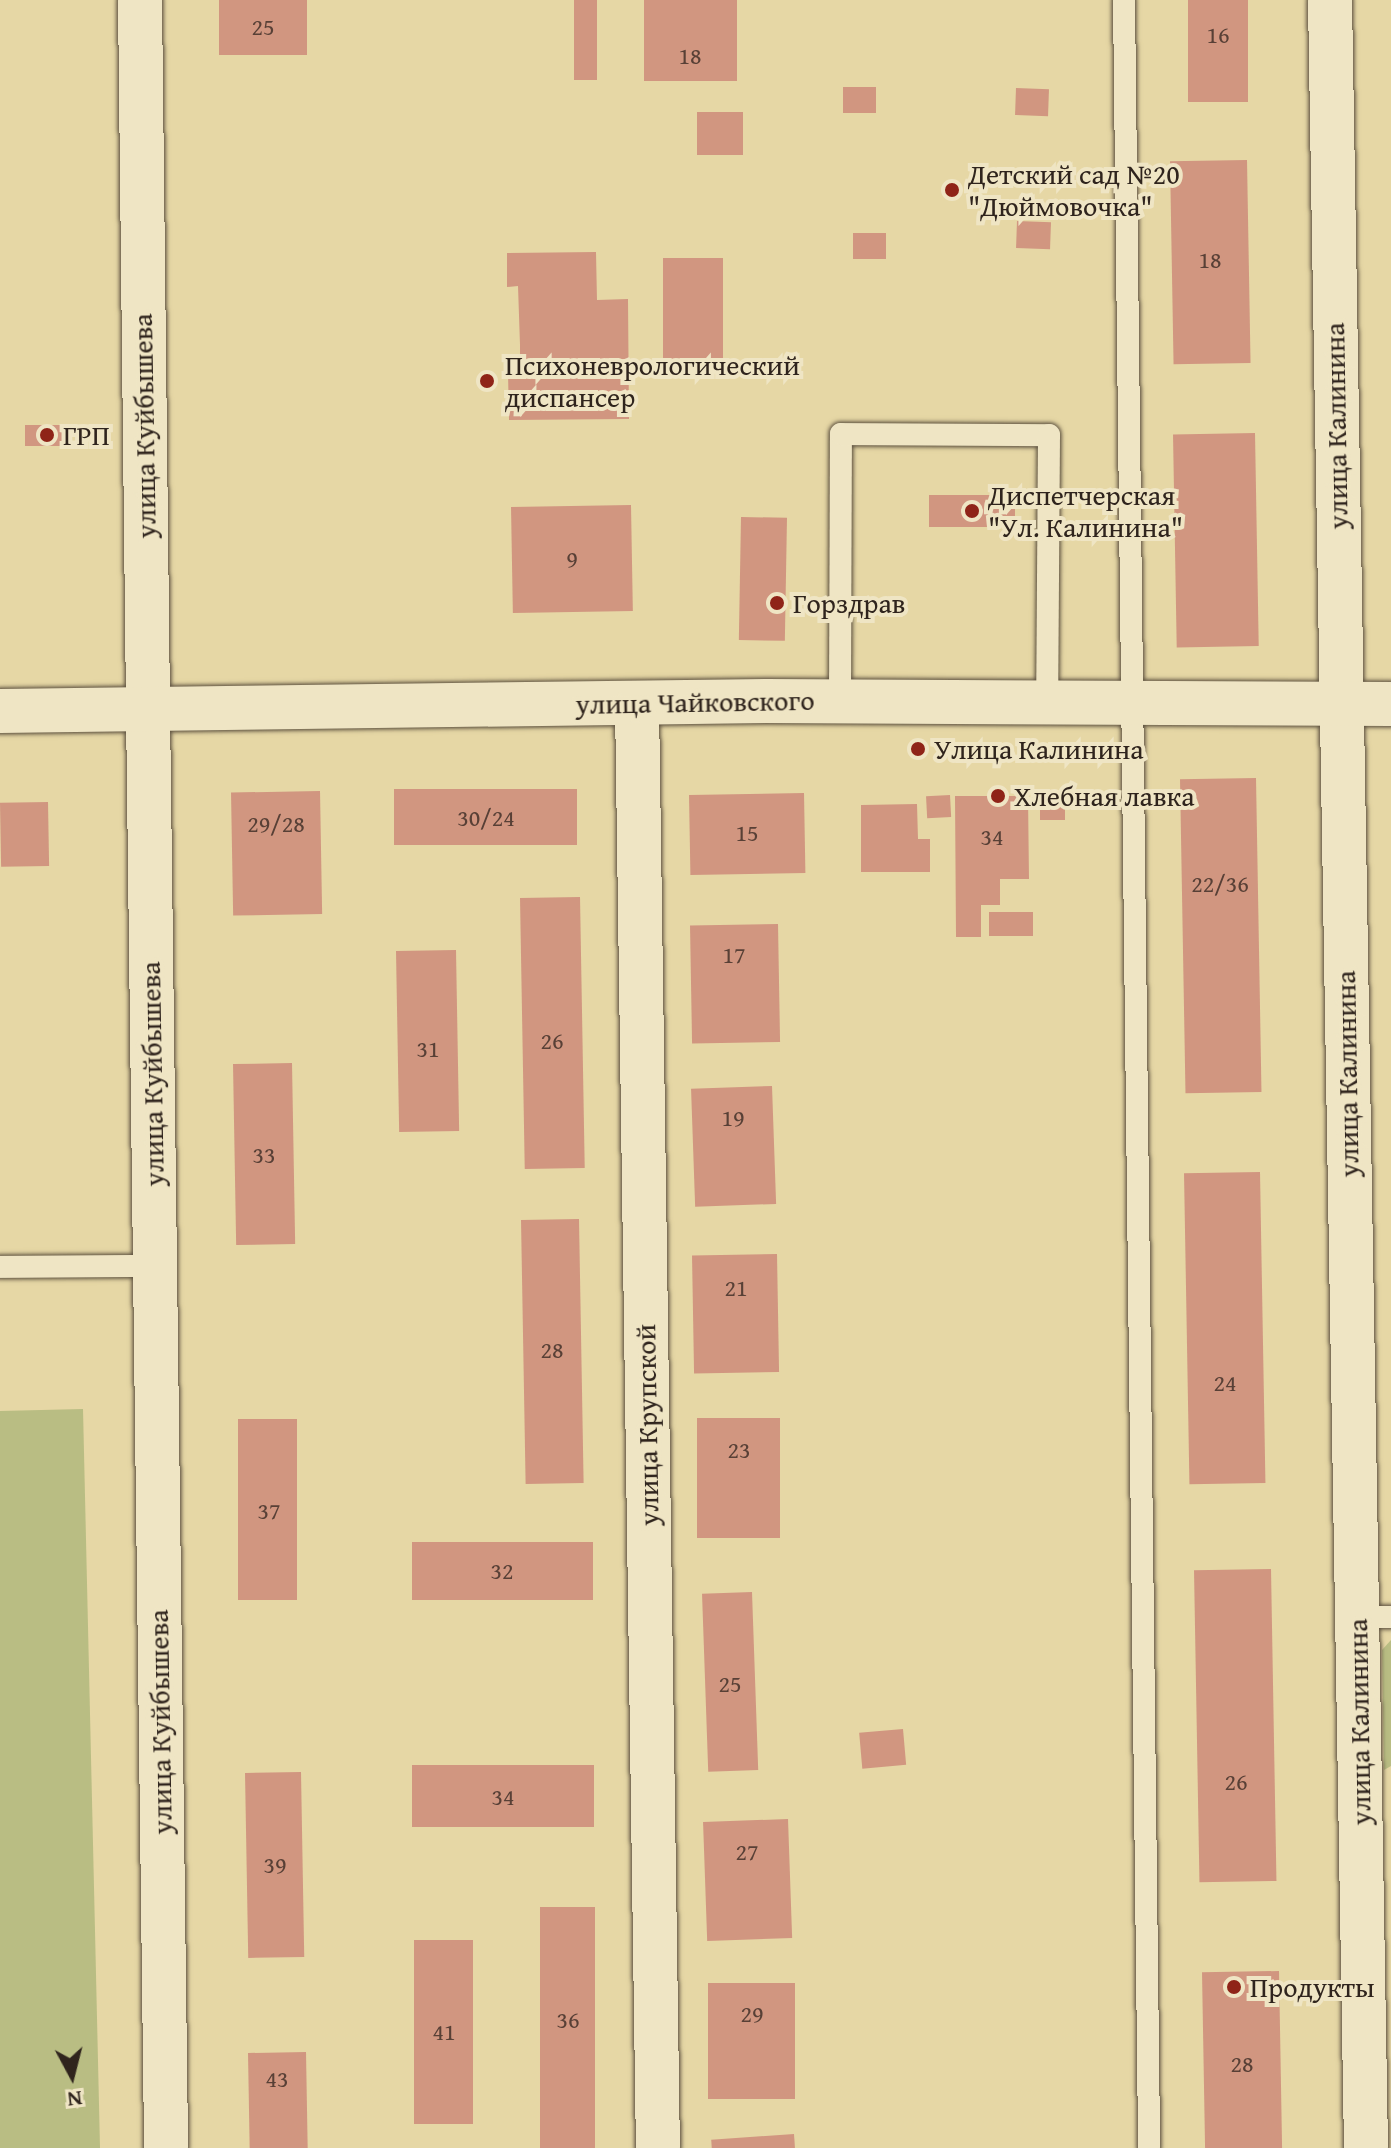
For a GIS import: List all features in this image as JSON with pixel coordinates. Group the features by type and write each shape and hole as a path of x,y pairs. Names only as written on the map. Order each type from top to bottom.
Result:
{"street":[{"name":"улица Куйбышева","path":"140,0 166,2148"},
{"name":"улица Калинина","path":"1330,0 1340,705 1374,1617 1366,2148"},
{"name":"улица Чайковского","path":"0,711 840,701 1391,704"},
{"name":"улица Крупской","path":"637,703 658,2148"}],"lane":[{"path":"1124,0 1149,2148"},
{"path":"840,701 841,434 1049,435 1047,702"},
{"path":"0,1267 155,1266"}],"green space":[{"path":"83,1409 100,2148 0,2148 0,1411"},
{"path":"1391,1640 1391,1766 1384,1770 1382,1650"}],"building":[{"path":"219,0 307,0 307,55 219,55"},
{"path":"574,0 597,0 597,80 574,80"},
{"path":"644,0 737,0 737,81 644,81"},
{"path":"1188,0 1248,0 1248,102 1188,102"},
{"path":"843,87 876,87 876,113 843,113"},
{"path":"1016,88 1049,89 1048,116 1015,115"},
{"path":"697,112 743,112 743,155 697,155"},
{"path":"1247,160 1251,363 1174,364 1170,161"},
{"path":"1017,221 1051,222 1050,249 1016,248"},
{"path":"853,233 886,233 886,259 853,259"},
{"path":"596,252 597,300 628,299 629,419 509,420 508,373 520,373 520,345 518,286 507,287 507,253"},
{"path":"663,258 723,258 723,369 663,369"},
{"name":"ГРП","path":"25,425 69,425 69,446 25,446"},
{"path":"1255,433 1259,646 1177,647 1173,434"},
{"name":"Диспетчерская \"Ул. Калинина\"","path":"929,495 1015,495 1015,527 929,527"},
{"path":"631,505 633,611 513,613 511,507"},
{"path":"741,517 787,518 785,641 739,640"},
{"path":"1256,778 1261,1092 1185,1093 1180,779"},
{"path":"394,789 577,789 577,845 394,845"},
{"path":"320,791 322,914 233,916 231,793"},
{"path":"804,793 805,873 690,875 689,795"},
{"path":"950,795 951,817 927,818 926,796"},
{"path":"955,796 1028,796 1029,879 1000,879 1000,905 981,905 981,937 956,937"},
{"path":"1040,796 1065,796 1065,820 1040,820"},
{"path":"48,802 49,866 1,867 0,803"},
{"path":"917,804 918,839 930,839 930,872 861,872 861,805"},
{"path":"580,897 585,1168 525,1169 520,898"},
{"path":"989,912 1033,912 1033,936 989,936"},
{"path":"778,924 780,1042 692,1044 690,926"},
{"path":"456,950 459,1131 399,1132 396,951"},
{"path":"292,1063 295,1244 236,1245 233,1064"},
{"path":"772,1086 776,1204 695,1207 691,1089"},
{"path":"1260,1172 1265,1483 1189,1484 1184,1173"},
{"path":"579,1219 584,1483 526,1484 521,1220"},
{"path":"777,1254 779,1372 694,1373 692,1255"},
{"path":"697,1418 780,1418 780,1538 697,1538"},
{"path":"238,1419 297,1419 297,1600 238,1600"},
{"path":"412,1542 593,1542 593,1600 412,1600"},
{"path":"1271,1569 1276,1881 1199,1882 1194,1570"},
{"path":"752,1592 758,1770 708,1772 702,1594"},
{"path":"903,1729 906,1765 862,1769 859,1733"},
{"path":"412,1765 594,1765 594,1827 412,1827"},
{"path":"301,1772 304,1957 248,1958 245,1773"},
{"path":"788,1819 792,1938 707,1941 703,1822"},
{"path":"540,1907 595,1907 595,2148 540,2148"},
{"path":"414,1940 473,1940 473,2124 414,2124"},
{"path":"1279,1971 1282,2148 1205,2148 1202,1972"},
{"path":"708,1983 795,1983 795,2099 708,2099"},
{"path":"306,2052 308,2148 250,2148 248,2053"},
{"path":"794,2134 795,2148 712,2148 711,2140"}],"place":[{"name":"Детский сад №20 \"Дюймовочка\"","path":"952,190"},
{"name":"Психоневрологический диспансер","path":"487,381"},
{"name":"ГРП","path":"47,435"},
{"name":"Диспетчерская \"Ул. Калинина\"","path":"972,511"},
{"name":"Горздрав","path":"777,603"},
{"name":"Улица Калинина","path":"918,749"},
{"name":"Хлебная лавка","path":"998,796"},
{"name":"Продукты","path":"1234,1987"}]}
